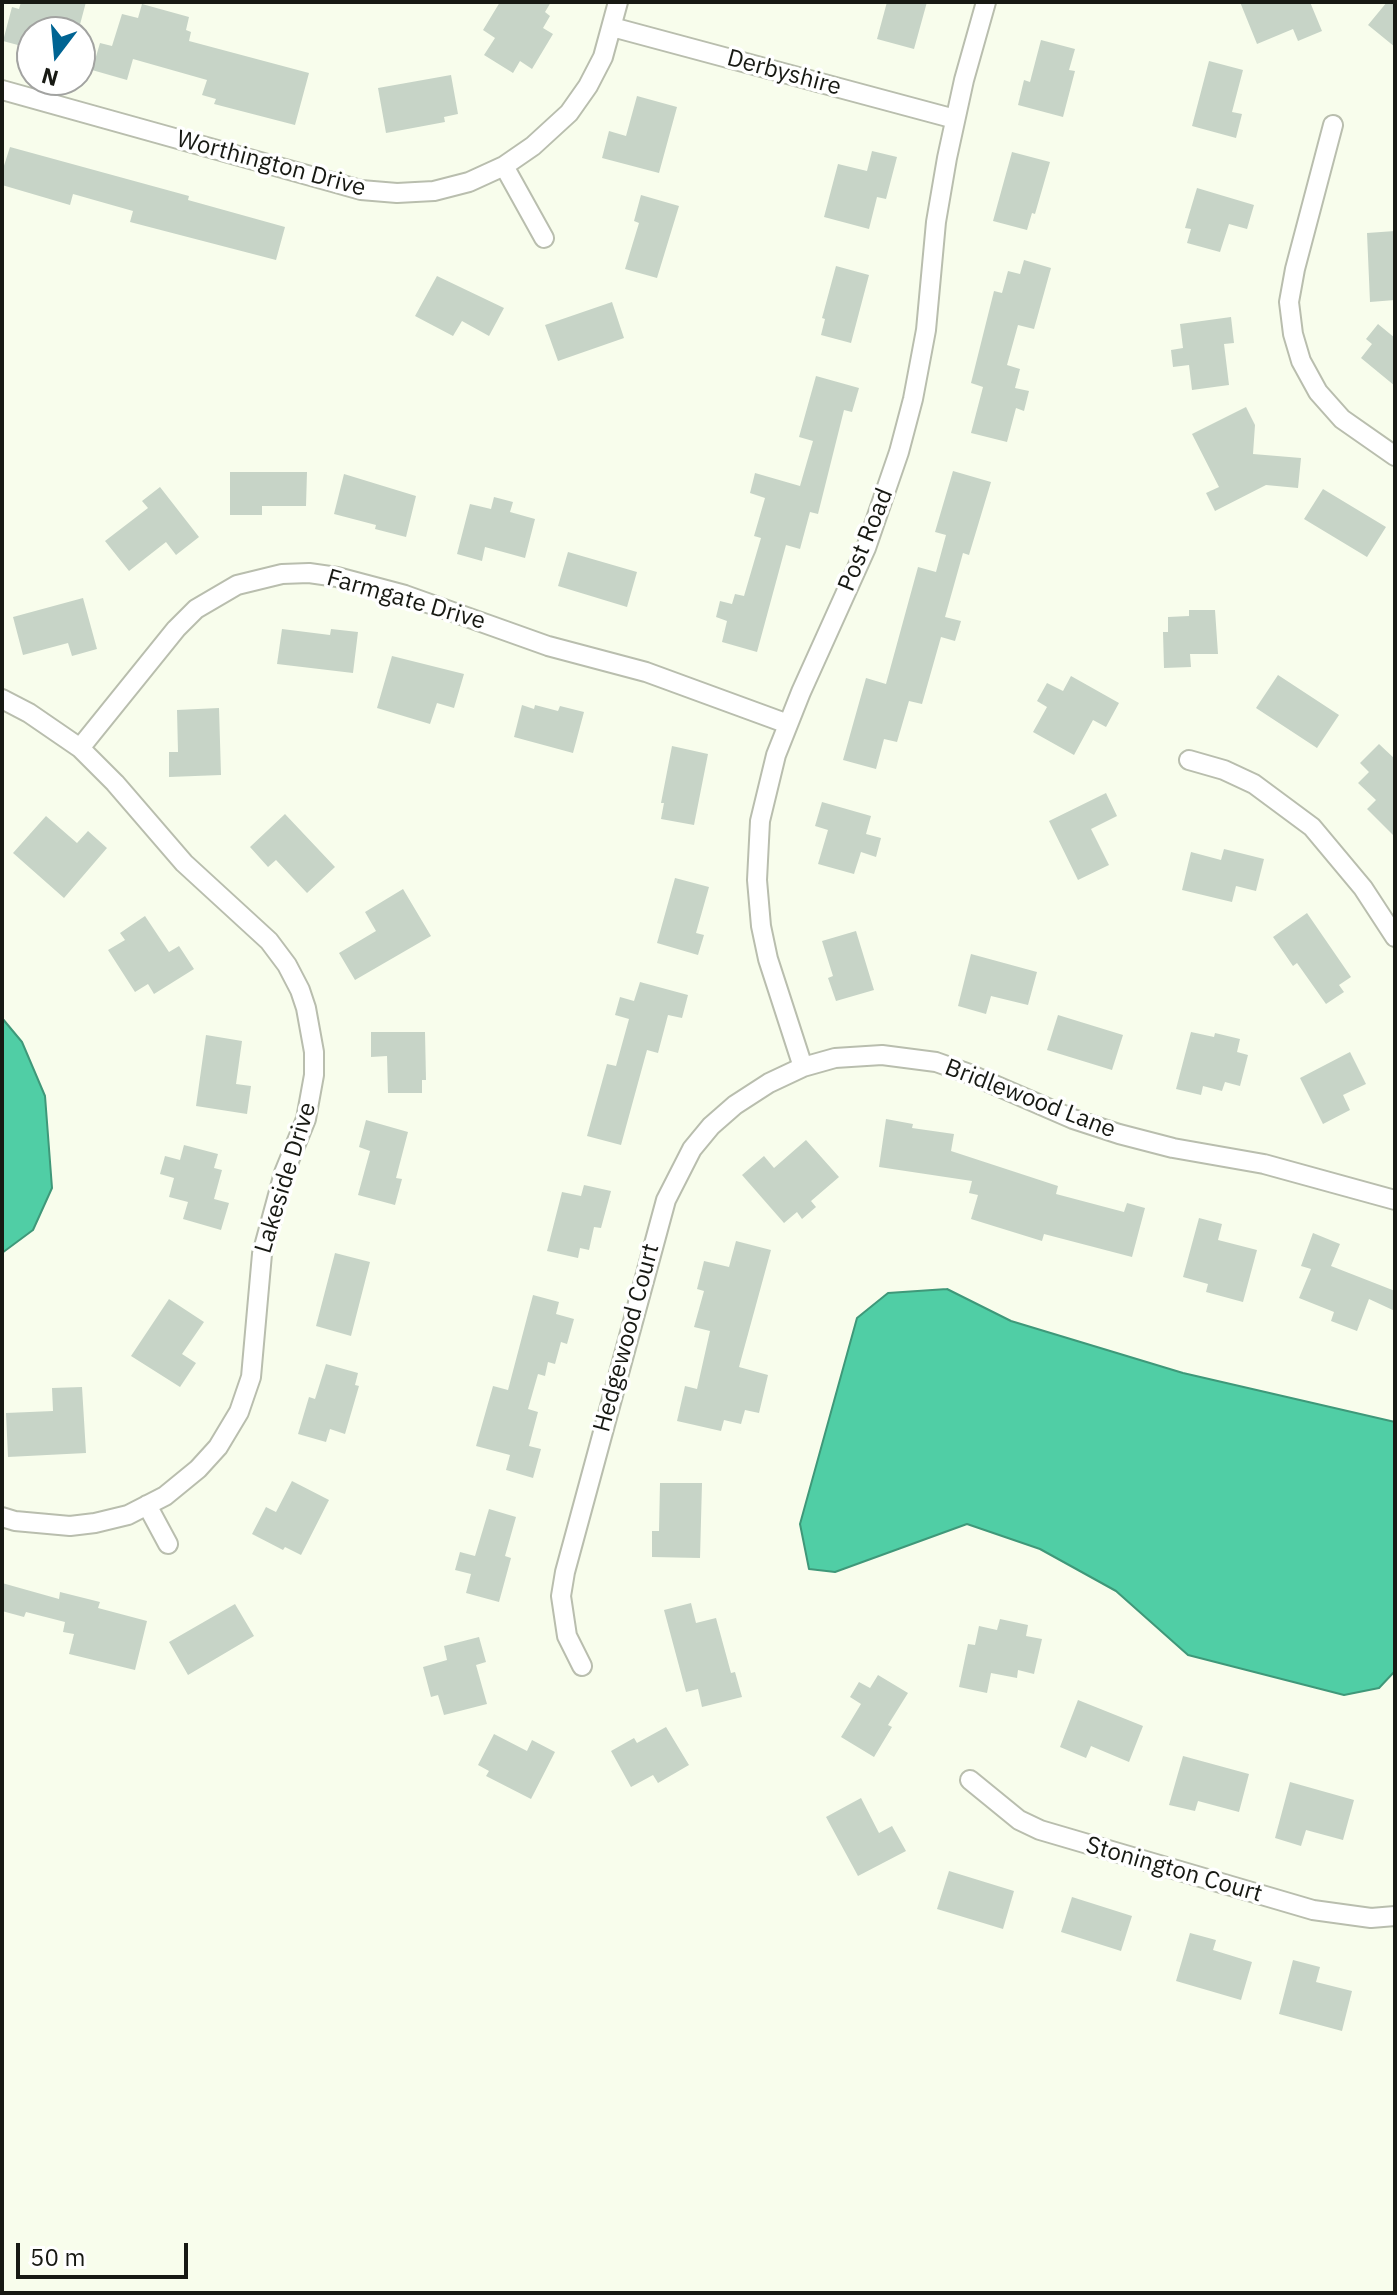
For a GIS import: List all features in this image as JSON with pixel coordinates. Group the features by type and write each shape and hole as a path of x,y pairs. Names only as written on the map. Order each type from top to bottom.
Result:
{"street":[{"name":"Worthington Drive","path":"2,90 361,190 397,193 434,191 469,182 504,166 533,146 569,113 603,57 618,2"},
{"name":"Post Road","path":"803,1067 768,959 761,926 757,853 765,796 788,724 866,548 899,452 926,330 936,222 955,119 986,2"},
{"name":"Derbyshire","path":"612,27 955,119"},
{"path":"1333,125 1295,269 1289,302 1293,334 1301,361 1318,392 1342,419 1395,456"},
{"path":"504,166 544,238"},
{"name":"Farmgate Drive","path":"80,748 176,629 196,609 237,585 282,574 309,573 405,595 548,646 646,672 788,724"},
{"name":"Lakeside Drive","path":"2,699 29,713 80,748 115,783 184,863 269,941 300,990 314,1052 314,1075 306,1119 284,1173 268,1225 258,1285 256,1344 251,1377 239,1412 218,1447 198,1469 165,1496 117,1518 70,1526 2,1517"},
{"path":"1189,760 1224,770 1254,784 1312,827 1363,888 1395,937"},
{"name":"Bridlewood Lane","path":"803,1067 835,1058 882,1055 936,1062 1059,1114 1119,1134 1173,1148 1264,1164 1395,1200"},
{"name":"Hedgewood Court","path":"582,1666 567,1636 561,1596 666,1200 692,1149 711,1126 735,1105 769,1083 803,1067"},
{"path":"147,1505 168,1544"},
{"name":"Stonington Court","path":"970,1780 1019,1820 1040,1830 1313,1910 1371,1918 1395,1916"}],"shaded area":[{"path":"2,1018 22,1042 45,1096 52,1188 33,1230 2,1253"},
{"path":"947,1289 1011,1321 1183,1373 1395,1422 1395,1671 1379,1688 1344,1695 1188,1655 1116,1591 1040,1549 967,1524 835,1572 809,1569 800,1524 857,1318 888,1293"}],"building":[{"path":"21,2 86,2 82,16 16,16 16,44 3,41 12,7 19,9"},
{"path":"500,2 551,2 545,12 550,16 543,28 553,34 532,69 520,61 513,73 484,55 495,38 483,30"},
{"path":"887,2 927,2 914,49 877,39"},
{"path":"1240,2 1310,2 1322,31 1298,41 1293,29 1257,44"},
{"path":"1387,2 1395,2 1395,47 1368,25"},
{"path":"142,4 189,17 186,30 191,32 189,41 309,73 295,125 214,104 216,99 202,95 207,80 133,59 127,80 96,71 100,43 112,46 122,14 138,18"},
{"path":"1041,40 1075,49 1069,70 1075,71 1063,117 1018,105 1024,80 1030,82"},
{"path":"1209,61 1243,70 1232,112 1242,114 1236,138 1192,126"},
{"path":"451,75 458,114 444,117 445,122 386,133 378,88"},
{"path":"637,96 677,107 659,173 602,158 609,131 626,136"},
{"path":"10,147 189,196 188,200 285,227 276,260 130,222 133,211 73,194 70,205 2,185 2,172"},
{"path":"872,151 897,157 886,199 877,197 869,229 824,217 838,164 867,171"},
{"path":"1012,152 1050,162 1035,214 1032,213 1027,230 993,221"},
{"path":"1197,188 1254,205 1247,229 1229,224 1220,252 1187,243 1191,229 1185,228"},
{"path":"641,195 679,206 657,278 625,269 639,223 634,221"},
{"path":"1395,231 1395,300 1370,302 1367,233"},
{"path":"1024,260 1051,268 1034,329 1018,325 1007,365 1020,369 1015,388 1029,391 1024,411 1016,408 1007,442 971,433 983,387 971,383 994,291 1002,293 1008,271 1020,274"},
{"path":"836,266 869,275 851,343 821,335 825,319 822,318"},
{"path":"437,276 504,308 489,336 462,321 453,336 415,316"},
{"path":"612,302 624,338 558,361 545,325"},
{"path":"1231,317 1234,343 1224,344 1229,385 1192,390 1189,365 1173,367 1171,350 1183,348 1180,324"},
{"path":"1378,324 1395,338 1395,386 1361,358 1372,344 1366,339"},
{"path":"816,376 859,388 852,412 844,410 818,514 810,512 800,549 786,545 757,652 722,642 727,621 716,617 720,601 732,604 735,594 744,596 761,538 754,536 765,498 750,493 755,473 800,486 813,441 799,437"},
{"path":"1246,407 1255,425 1253,454 1301,458 1298,488 1266,485 1215,511 1206,493 1219,487 1192,434"},
{"path":"953,471 991,482 969,555 963,553 945,617 961,621 955,641 941,637 922,704 909,701 897,742 884,739 876,769 843,760 866,678 886,684 918,567 936,572 946,535 935,532"},
{"path":"230,472 307,472 306,506 262,506 262,515 230,515"},
{"path":"344,474 416,496 406,537 334,514"},
{"path":"160,487 199,537 176,555 166,542 129,571 105,541 148,508 142,501"},
{"path":"1323,489 1386,527 1367,557 1304,519"},
{"path":"494,497 513,502 510,512 535,519 525,558 485,547 482,561 457,554 470,504 491,509"},
{"path":"568,552 637,572 627,607 558,586"},
{"path":"83,598 97,649 72,656 68,643 23,655 13,617"},
{"path":"1189,610 1215,610 1218,654 1190,654 1191,667 1164,668 1163,632 1168,632 1168,617 1189,616"},
{"path":"282,629 330,635 331,629 358,632 353,673 277,664"},
{"path":"392,656 464,674 454,708 437,703 430,724 377,708"},
{"path":"1278,675 1339,715 1317,748 1256,708"},
{"path":"1071,676 1119,703 1106,727 1093,720 1074,755 1033,732 1047,707 1037,701 1047,683 1063,691"},
{"path":"522,705 558,711 560,706 584,712 573,753 514,737"},
{"path":"219,708 221,775 169,777 169,752 178,752 177,710"},
{"path":"1379,744 1395,759 1395,837 1367,809 1376,800 1358,783 1369,772 1360,763"},
{"path":"672,746 708,754 694,825 661,819"},
{"path":"1106,793 1117,816 1091,829 1109,865 1078,880 1049,821"},
{"path":"822,802 871,816 866,834 881,838 876,857 861,852 854,874 818,864 828,830 815,826"},
{"path":"285,814 335,867 307,893 276,860 268,867 250,847"},
{"path":"46,816 77,843 88,831 107,848 64,898 13,853"},
{"path":"1224,849 1264,859 1256,891 1236,886 1232,902 1182,890 1191,852 1221,860"},
{"path":"675,878 709,887 696,933 704,935 698,955 657,943"},
{"path":"403,889 431,936 355,980 339,953 376,931 365,912"},
{"path":"1307,913 1351,977 1339,985 1344,992 1326,1004 1297,963 1293,966 1273,937"},
{"path":"145,916 169,952 179,946 194,969 154,994 148,984 135,992 108,950 125,940 120,933"},
{"path":"856,931 874,990 836,1001 828,978 833,976 822,941"},
{"path":"971,954 1037,972 1028,1005 991,996 986,1014 958,1006"},
{"path":"640,982 688,995 682,1018 668,1015 658,1053 647,1050 621,1145 587,1136 607,1064 616,1066 629,1019 615,1015 620,997 634,1001"},
{"path":"1058,1015 1123,1035 1112,1070 1047,1050"},
{"path":"371,1032 425,1032 426,1080 422,1080 422,1093 388,1093 387,1056 371,1057"},
{"path":"1191,1032 1214,1037 1215,1033 1240,1039 1237,1052 1248,1055 1240,1086 1225,1082 1222,1091 1203,1086 1201,1095 1176,1089"},
{"path":"206,1035 242,1041 236,1084 251,1086 247,1114 196,1106"},
{"path":"1350,1052 1366,1084 1343,1095 1350,1110 1323,1124 1300,1078"},
{"path":"886,1119 913,1124 912,1128 954,1134 951,1151 1058,1186 1056,1194 1124,1212 1127,1203 1145,1208 1132,1257 1044,1234 1042,1241 971,1219 978,1195 969,1193 972,1181 879,1167"},
{"path":"366,1120 408,1132 396,1178 402,1179 395,1205 358,1195 370,1151 359,1147"},
{"path":"806,1140 839,1177 811,1201 816,1207 802,1219 797,1212 784,1223 742,1175 764,1156 774,1168"},
{"path":"184,1145 218,1154 214,1168 222,1170 214,1199 229,1203 221,1230 183,1219 188,1202 169,1197 174,1178 160,1174 165,1156 180,1160"},
{"path":"584,1185 611,1191 601,1228 594,1227 589,1250 580,1248 578,1258 547,1251 562,1192 581,1196"},
{"path":"1199,1218 1222,1224 1218,1240 1257,1250 1243,1302 1206,1292 1208,1284 1183,1277"},
{"path":"1313,1233 1340,1244 1331,1266 1395,1291 1395,1311 1369,1299 1357,1331 1331,1321 1334,1312 1299,1298 1311,1269 1301,1266"},
{"path":"736,1241 771,1250 739,1367 768,1375 759,1413 745,1410 741,1424 724,1420 721,1431 677,1421 685,1386 697,1389 710,1331 694,1327 704,1291 697,1289 704,1261 729,1267"},
{"path":"335,1253 370,1262 351,1336 316,1326"},
{"path":"533,1295 559,1302 556,1314 574,1319 567,1344 561,1342 555,1364 548,1362 545,1376 538,1374 528,1409 538,1412 529,1446 541,1449 533,1478 506,1470 510,1455 476,1446 493,1386 508,1390"},
{"path":"169,1299 204,1322 182,1354 196,1363 180,1387 131,1356"},
{"path":"326,1364 358,1373 355,1385 359,1386 345,1434 330,1429 326,1442 298,1434 309,1397 315,1399"},
{"path":"82,1387 86,1453 8,1457 6,1413 53,1411 52,1388"},
{"path":"292,1481 329,1500 301,1555 285,1547 283,1550 252,1534 266,1507 276,1512"},
{"path":"660,1483 702,1483 700,1558 652,1557 652,1531 659,1531"},
{"path":"489,1509 516,1517 505,1556 511,1558 499,1602 466,1593 471,1574 455,1570 460,1552 475,1556"},
{"path":"2,1583 59,1599 60,1592 100,1602 98,1608 147,1621 135,1670 69,1654 74,1634 63,1632 65,1622 26,1612 24,1617 2,1611"},
{"path":"691,1603 696,1623 716,1618 731,1673 735,1672 742,1697 702,1707 698,1689 686,1692 664,1610"},
{"path":"235,1604 254,1636 188,1675 169,1642"},
{"path":"1000,1619 1028,1625 1026,1636 1042,1639 1034,1674 1018,1670 1017,1678 991,1673 987,1693 959,1687 968,1644 975,1645 979,1626 997,1630"},
{"path":"479,1637 486,1662 476,1665 487,1704 444,1715 438,1695 431,1697 423,1667 447,1660 444,1646"},
{"path":"878,1675 908,1693 888,1725 892,1727 874,1757 841,1737 861,1704 850,1697 859,1682 870,1688"},
{"path":"1078,1700 1143,1726 1129,1762 1091,1746 1086,1758 1060,1747"},
{"path":"666,1727 689,1765 658,1783 653,1775 631,1787 611,1751 634,1738 637,1743"},
{"path":"494,1734 527,1751 532,1740 555,1752 531,1799 486,1776 489,1771 478,1765"},
{"path":"1183,1756 1249,1774 1239,1812 1198,1801 1195,1811 1169,1805"},
{"path":"1290,1782 1354,1800 1343,1840 1306,1830 1301,1846 1275,1838"},
{"path":"861,1798 879,1833 892,1826 906,1851 858,1876 826,1817"},
{"path":"949,1871 1014,1891 1003,1929 937,1909"},
{"path":"1072,1897 1132,1916 1121,1951 1061,1932"},
{"path":"1190,1933 1216,1940 1213,1950 1252,1962 1241,2000 1176,1981"},
{"path":"1293,1960 1320,1967 1316,1982 1352,1991 1342,2031 1279,2014"}]}
